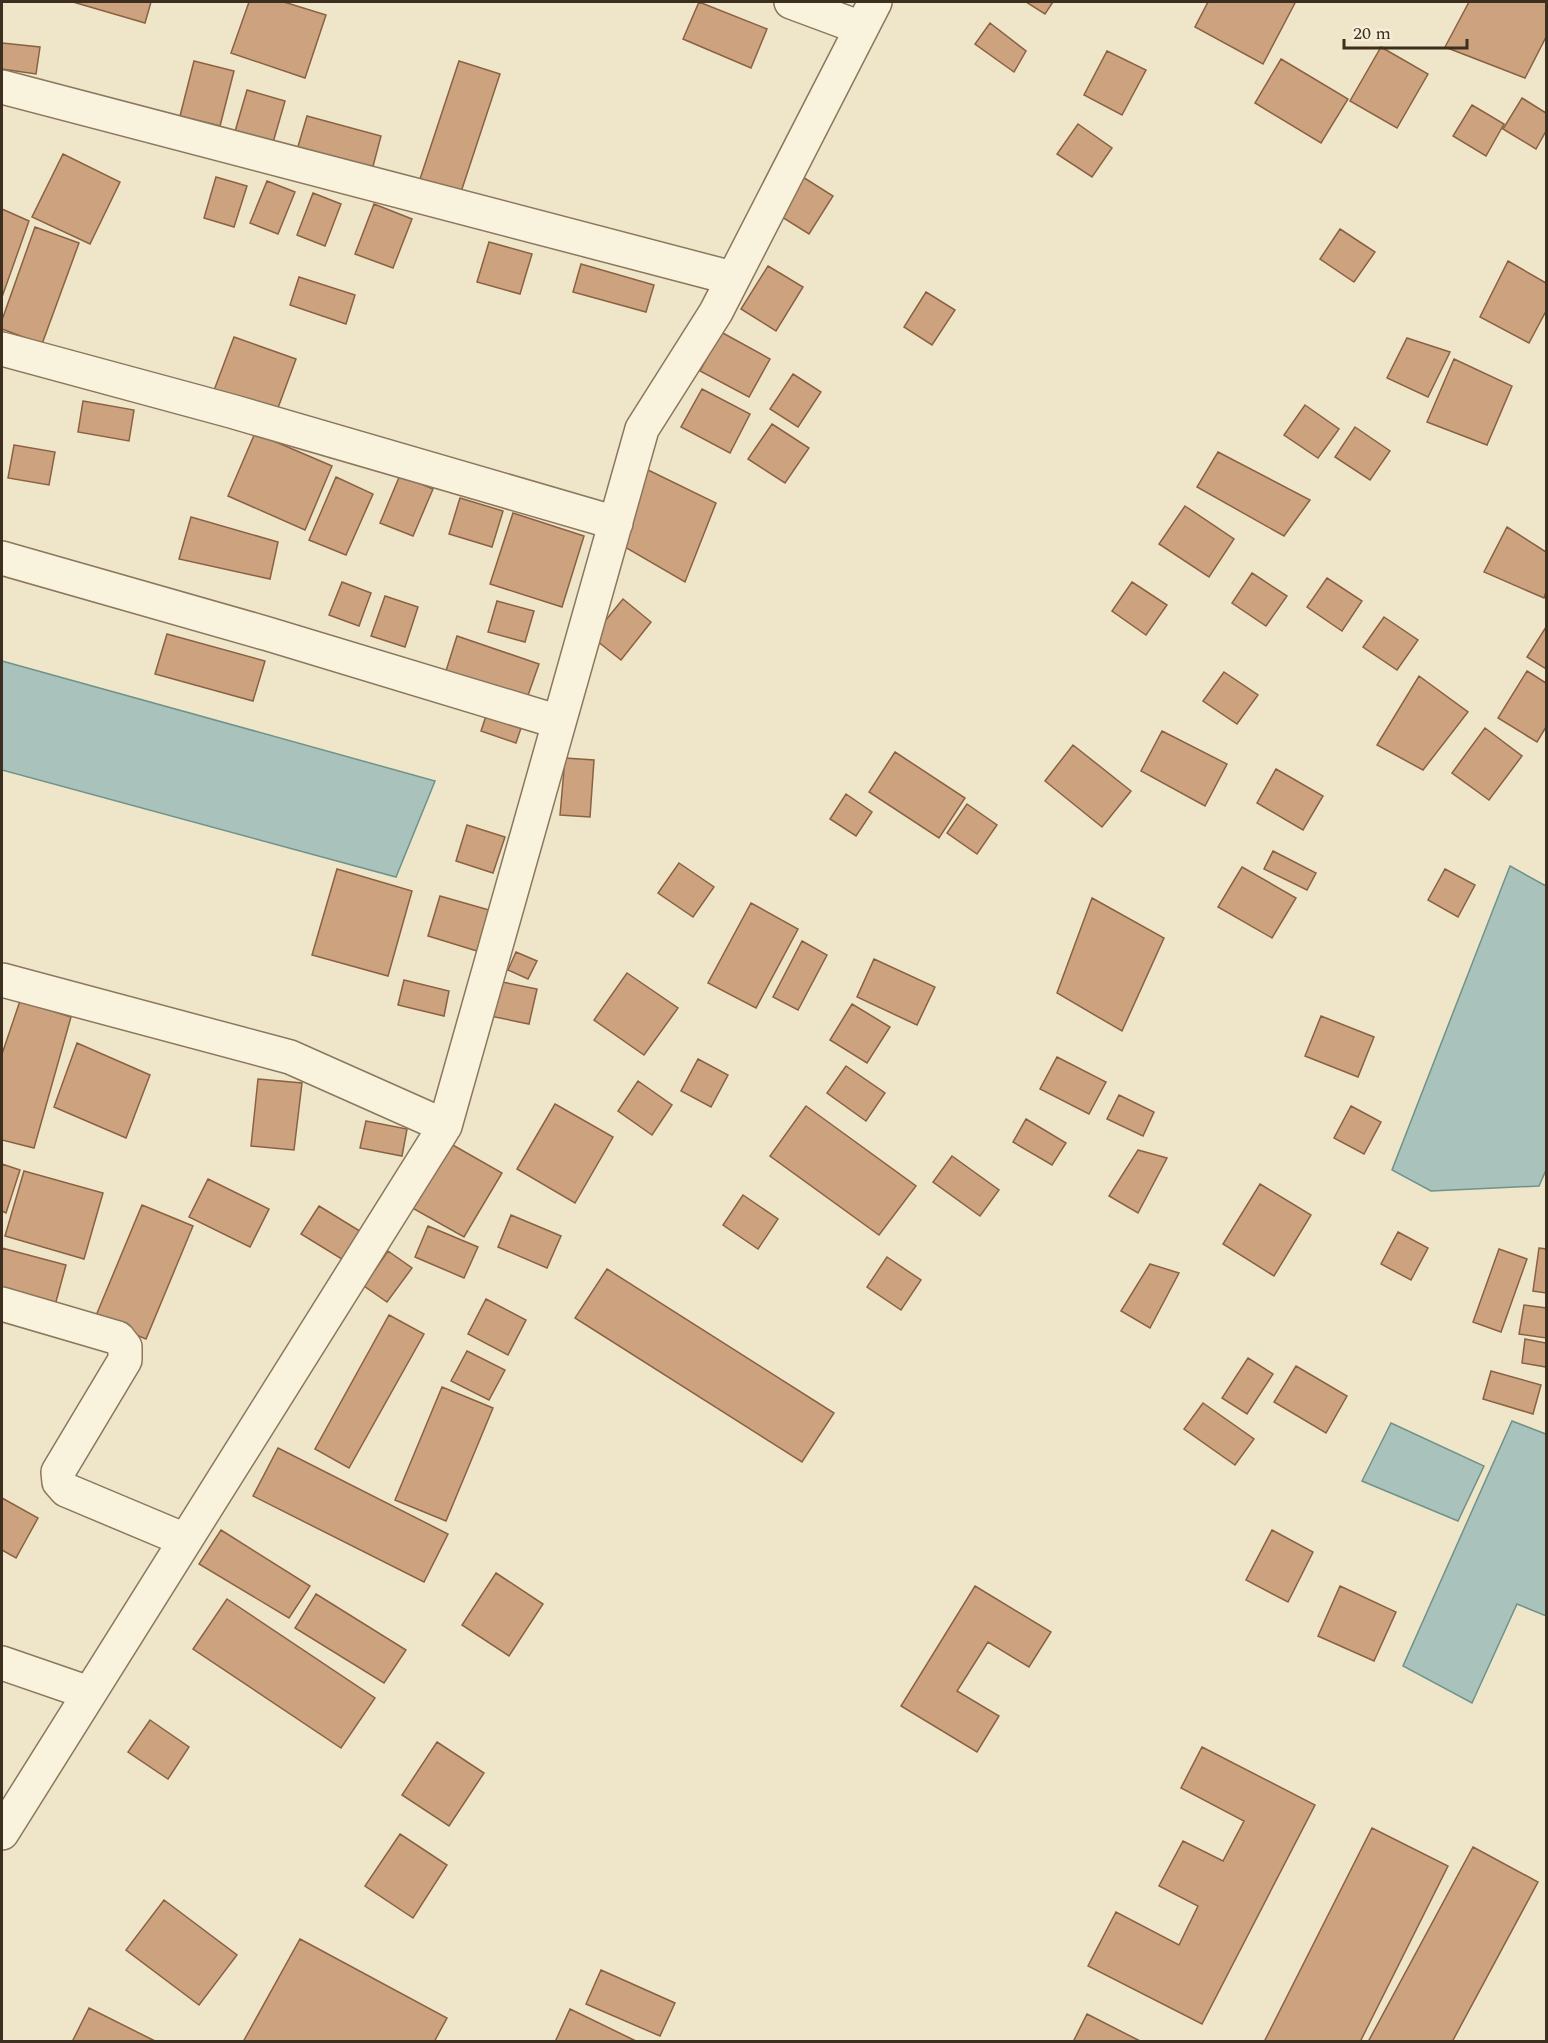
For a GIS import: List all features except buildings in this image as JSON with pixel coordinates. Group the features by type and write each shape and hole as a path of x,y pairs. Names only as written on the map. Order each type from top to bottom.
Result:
{"street":[{"path":"2,1833 446,1126 642,429 716,312 868,15 791,2"},
{"path":"2,87 732,278"},
{"path":"2,349 231,411 616,523"},
{"path":"2,558 268,634 559,722"},
{"path":"2,980 290,1057 446,1126"},
{"path":"2,1304 118,1338 125,1347 125,1360 58,1472 59,1482 66,1490 185,1540"},
{"path":"2,1663 89,1693"}],"water":[{"path":"2,661 435,781 396,877 2,770"},
{"path":"1510,866 1546,886 1546,1170 1539,1186 1431,1191 1392,1170"},
{"path":"1512,1421 1546,1434 1546,1616 1517,1604 1472,1703 1403,1666"},
{"path":"1391,1423 1484,1466 1458,1521 1362,1481"}]}
